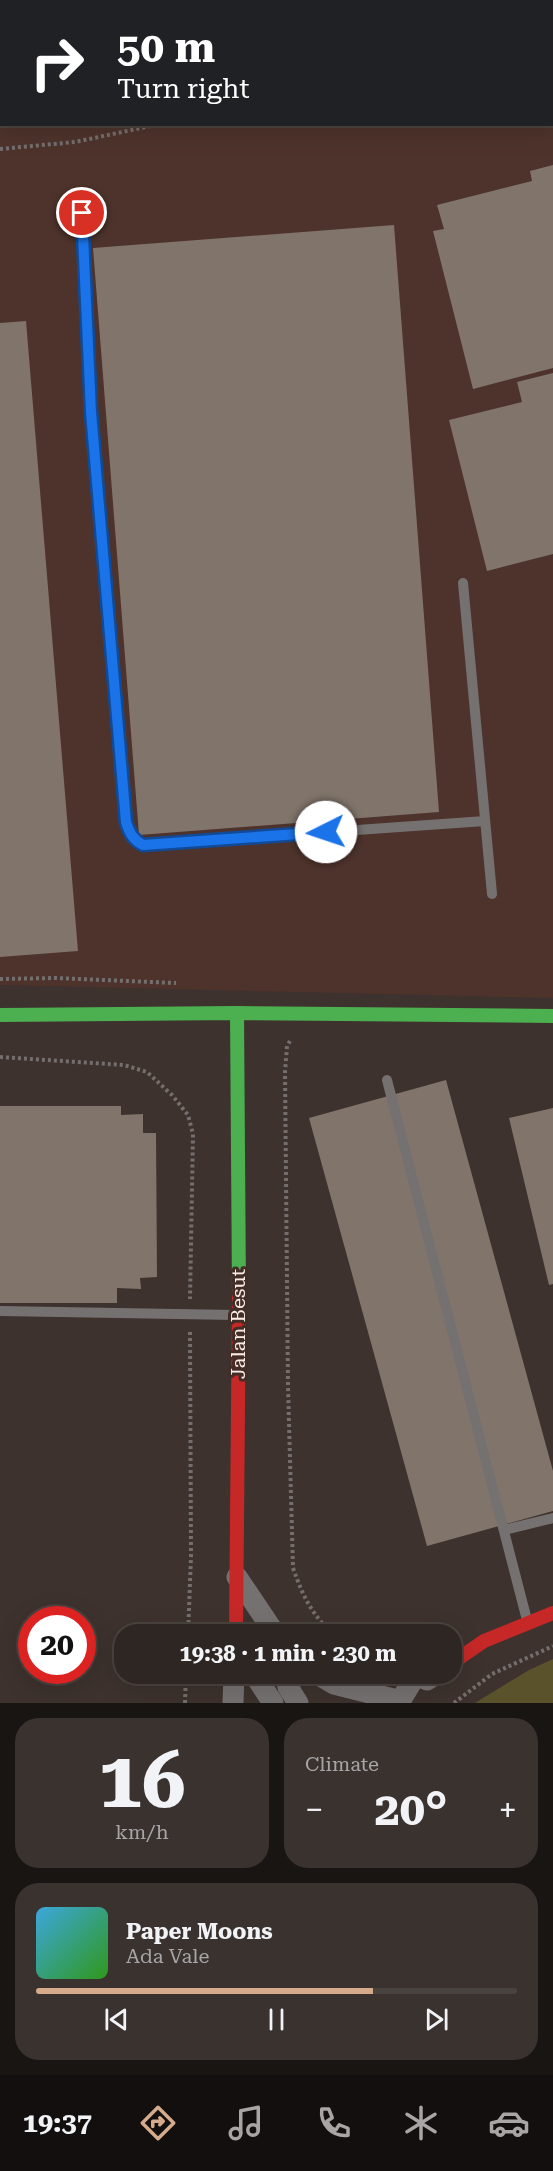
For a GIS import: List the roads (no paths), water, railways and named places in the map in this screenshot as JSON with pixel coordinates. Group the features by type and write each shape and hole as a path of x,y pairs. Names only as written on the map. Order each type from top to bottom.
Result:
{"street":[{"path":"0,1015 237,1013 553,1016"},
{"name":"Jalan Besut","path":"236,1624 237,1013"},
{"path":"237,1577 268,1624"},
{"path":"462,1656 484,1641 553,1612"},
{"path":"233,1703 234,1684"},
{"path":"261,1684 273,1703"},
{"path":"287,1684 298,1703"},
{"path":"334,1684 400,1702 411,1684"}],"lane":[{"path":"82,213 92,423 126,822 132,837 143,845 485,821"},
{"path":"463,583 492,894"},
{"path":"387,1080 528,1623"},
{"path":"0,1311 238,1316"},
{"path":"504,1530 553,1518"}]}
